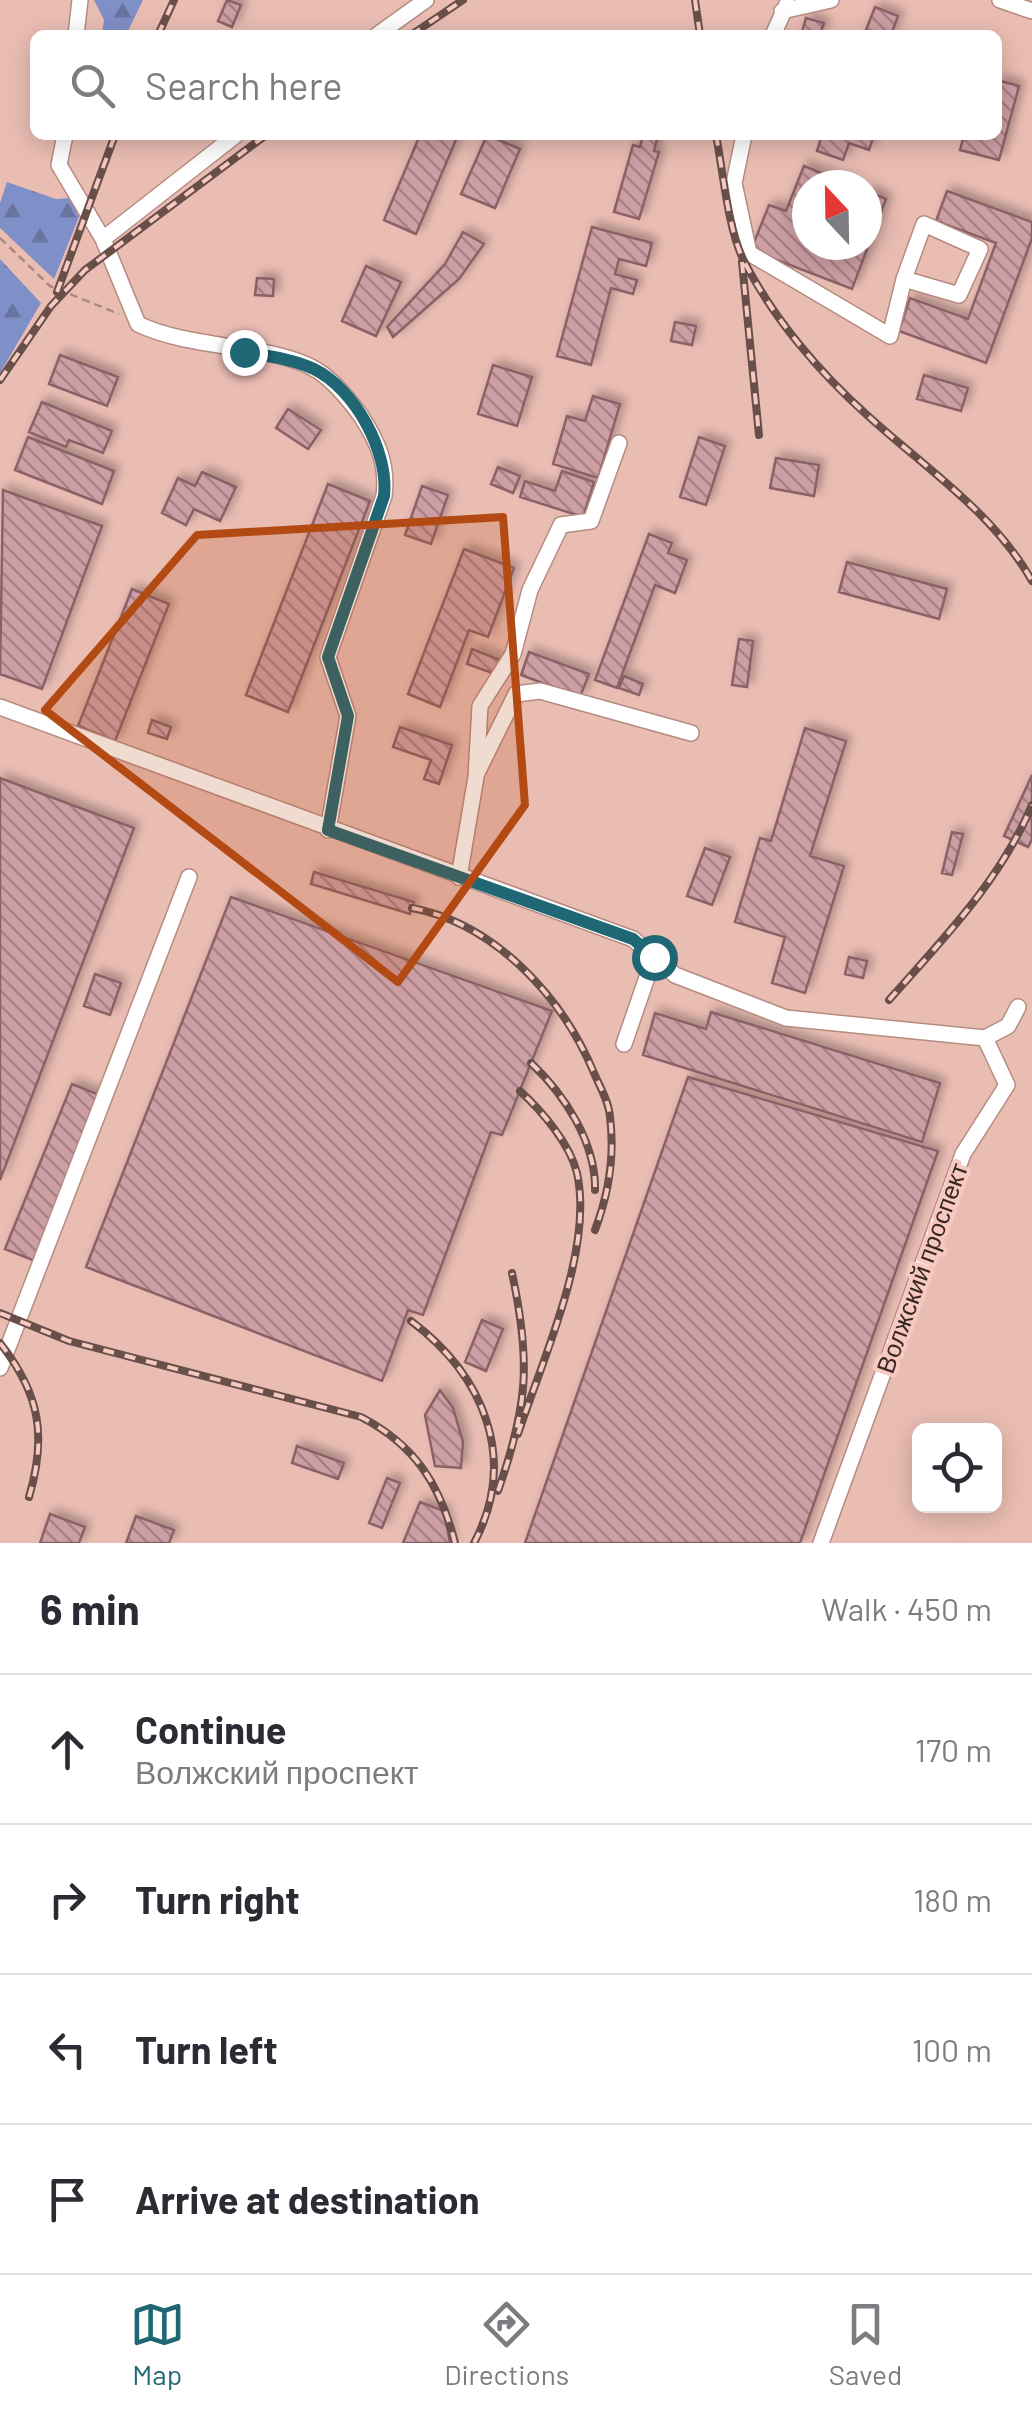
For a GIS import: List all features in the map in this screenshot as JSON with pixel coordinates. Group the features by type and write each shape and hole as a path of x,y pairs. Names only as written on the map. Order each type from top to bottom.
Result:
{"street":[{"path":"77,30 80,0"},
{"path":"384,30 426,0"},
{"path":"775,30 786,6 830,0"},
{"path":"1000,0 1032,11"},
{"path":"65,140 59,165 103,239 138,324 163,336 318,370 353,405 375,436 387,473 384,496 328,657 348,716 328,830"},
{"path":"103,239 230,140"},
{"path":"743,140 734,183 749,253 890,336 904,279 924,224 980,249 959,295 904,279"},
{"path":"459,877 476,777 480,706 514,654 530,590 561,525 591,521 619,443"},
{"path":"476,777 516,694 540,690 691,733"},
{"path":"0,707 633,939 674,975 786,1018 985,1038 1008,1026 1018,1007"},
{"path":"0,1368 189,877"},
{"path":"624,1044 654,957"},
{"name":"Волжский проспект","path":"820,1543 963,1154 1008,1086 985,1038"}],"path":[{"path":"0,238 50,286 138,324"}],"highlighted area":[{"path":"503,517 525,805 398,982 45,710 197,535"}],"green space":[{"path":"94,0 143,0 128,30 103,30 104,20"},
{"path":"7,182 56,199 70,198 79,217 54,279 0,228 0,203"},
{"path":"0,259 41,303 0,373"}],"building":[{"path":"227,0 241,5 232,27 218,21"},
{"path":"875,7 898,16 893,30 866,30"},
{"path":"806,18 824,23 822,30 802,30"},
{"path":"1002,81 1019,86 999,160 960,150 963,140 1002,140"},
{"path":"418,140 456,140 416,234 384,220"},
{"path":"485,140 499,140 520,149 495,208 461,194"},
{"path":"642,140 657,140 654,151 659,152 639,219 614,212 633,145 640,147"},
{"path":"820,140 872,140 869,150 849,143 843,160 817,151"},
{"path":"947,191 1032,222 1032,238 986,363 899,331 910,298 968,319 996,243 936,221"},
{"path":"792,196 792,260 863,260 852,289 751,250 769,205 786,211"},
{"path":"592,227 652,243 646,266 619,259 615,274 637,280 633,294 611,288 591,365 557,356"},
{"path":"463,232 484,244 459,279 393,337 387,327 445,264"},
{"path":"366,266 401,282 376,336 342,321"},
{"path":"257,278 274,279 273,296 255,295"},
{"path":"675,322 696,326 692,345 671,341"},
{"path":"60,355 118,377 107,406 49,384"},
{"path":"493,365 532,377 517,426 478,414"},
{"path":"924,375 968,388 961,411 917,399"},
{"path":"593,396 620,404 598,478 553,464 567,416 585,421"},
{"path":"42,402 112,431 103,453 69,440 66,447 29,432"},
{"path":"288,409 321,430 308,449 276,428"},
{"path":"28,437 114,471 102,504 15,470"},
{"path":"699,437 725,446 706,505 680,497"},
{"path":"776,458 819,465 814,496 770,488"},
{"path":"498,467 520,476 513,493 491,484"},
{"path":"562,471 594,482 583,517 520,497 525,481 555,491"},
{"path":"202,472 236,487 220,521 194,509 186,525 162,513 178,478 195,486"},
{"path":"328,484 370,501 288,712 246,695"},
{"path":"422,486 448,495 431,544 405,535"},
{"path":"3,490 102,526 42,689 0,674"},
{"path":"649,534 672,543 668,553 687,560 675,593 655,585 617,688 595,680"},
{"path":"464,549 514,568 488,637 469,630 440,707 408,694"},
{"path":"847,562 947,589 939,619 839,592"},
{"path":"132,589 169,604 115,741 78,726"},
{"path":"739,639 753,641 747,687 732,685"},
{"path":"472,649 500,660 495,674 467,664"},
{"path":"529,652 589,674 580,697 521,675"},
{"path":"624,676 643,684 639,695 619,688"},
{"path":"152,720 171,727 167,739 148,733"},
{"path":"400,727 452,745 439,784 424,779 431,760 393,747"},
{"path":"805,728 846,741 810,856 844,866 805,993 772,983 785,937 735,922 760,838 771,841"},
{"path":"1032,775 1032,839 1028,847 1004,836"},
{"path":"0,778 134,828 0,1180"},
{"path":"952,832 963,834 952,875 942,873"},
{"path":"705,848 730,857 712,905 687,896"},
{"path":"314,872 414,902 410,914 311,884"},
{"path":"231,897 552,1011 502,1135 491,1132 423,1315 408,1310 382,1381 86,1267"},
{"path":"849,957 867,961 863,978 845,974"},
{"path":"95,974 121,983 110,1015 84,1006"},
{"path":"711,1012 940,1083 922,1142 643,1055 655,1013 706,1029"},
{"path":"688,1077 938,1151 800,1543 525,1543"},
{"path":"72,1084 102,1096 35,1261 5,1249"},
{"path":"482,1320 503,1329 486,1371 465,1362"},
{"path":"440,1390 453,1408 463,1442 461,1468 435,1466 425,1415"},
{"path":"297,1446 344,1463 338,1479 292,1463"},
{"path":"387,1478 400,1483 382,1528 369,1523"},
{"path":"420,1502 444,1511 450,1543 403,1543"},
{"path":"50,1514 85,1527 79,1543 40,1543"},
{"path":"136,1516 174,1530 169,1543 126,1543"}],"railway":[{"path":"160,30 174,0"},
{"path":"418,30 463,0"},
{"path":"695,0 699,30"},
{"path":"57,292 113,140"},
{"path":"0,380 51,306 85,270 259,140"},
{"path":"717,140 738,248 783,323 849,398 978,512 1032,581"},
{"path":"742,262 759,435"},
{"path":"889,1000 987,884 1032,805"},
{"path":"412,908 472,930 498,947 545,992 581,1045 606,1100 611,1132 610,1175 595,1230"},
{"path":"531,1063 576,1121 590,1155 595,1190"},
{"path":"518,1434 563,1305 578,1236 580,1203 577,1173 568,1151 546,1118 520,1091"},
{"path":"498,1491 516,1433 523,1383 522,1333 512,1273"},
{"path":"0,1313 69,1341 361,1417 396,1440 423,1468 442,1502 455,1543"},
{"path":"411,1321 458,1367 486,1420 493,1450 493,1480 487,1511 474,1543"},
{"path":"0,1343 24,1380 36,1416 38,1454 29,1497"}],"route":[{"path":"244,352 318,370 353,405 375,436 387,473 384,496 328,657 348,716 340,742 328,830 633,939 654,957"}]}
